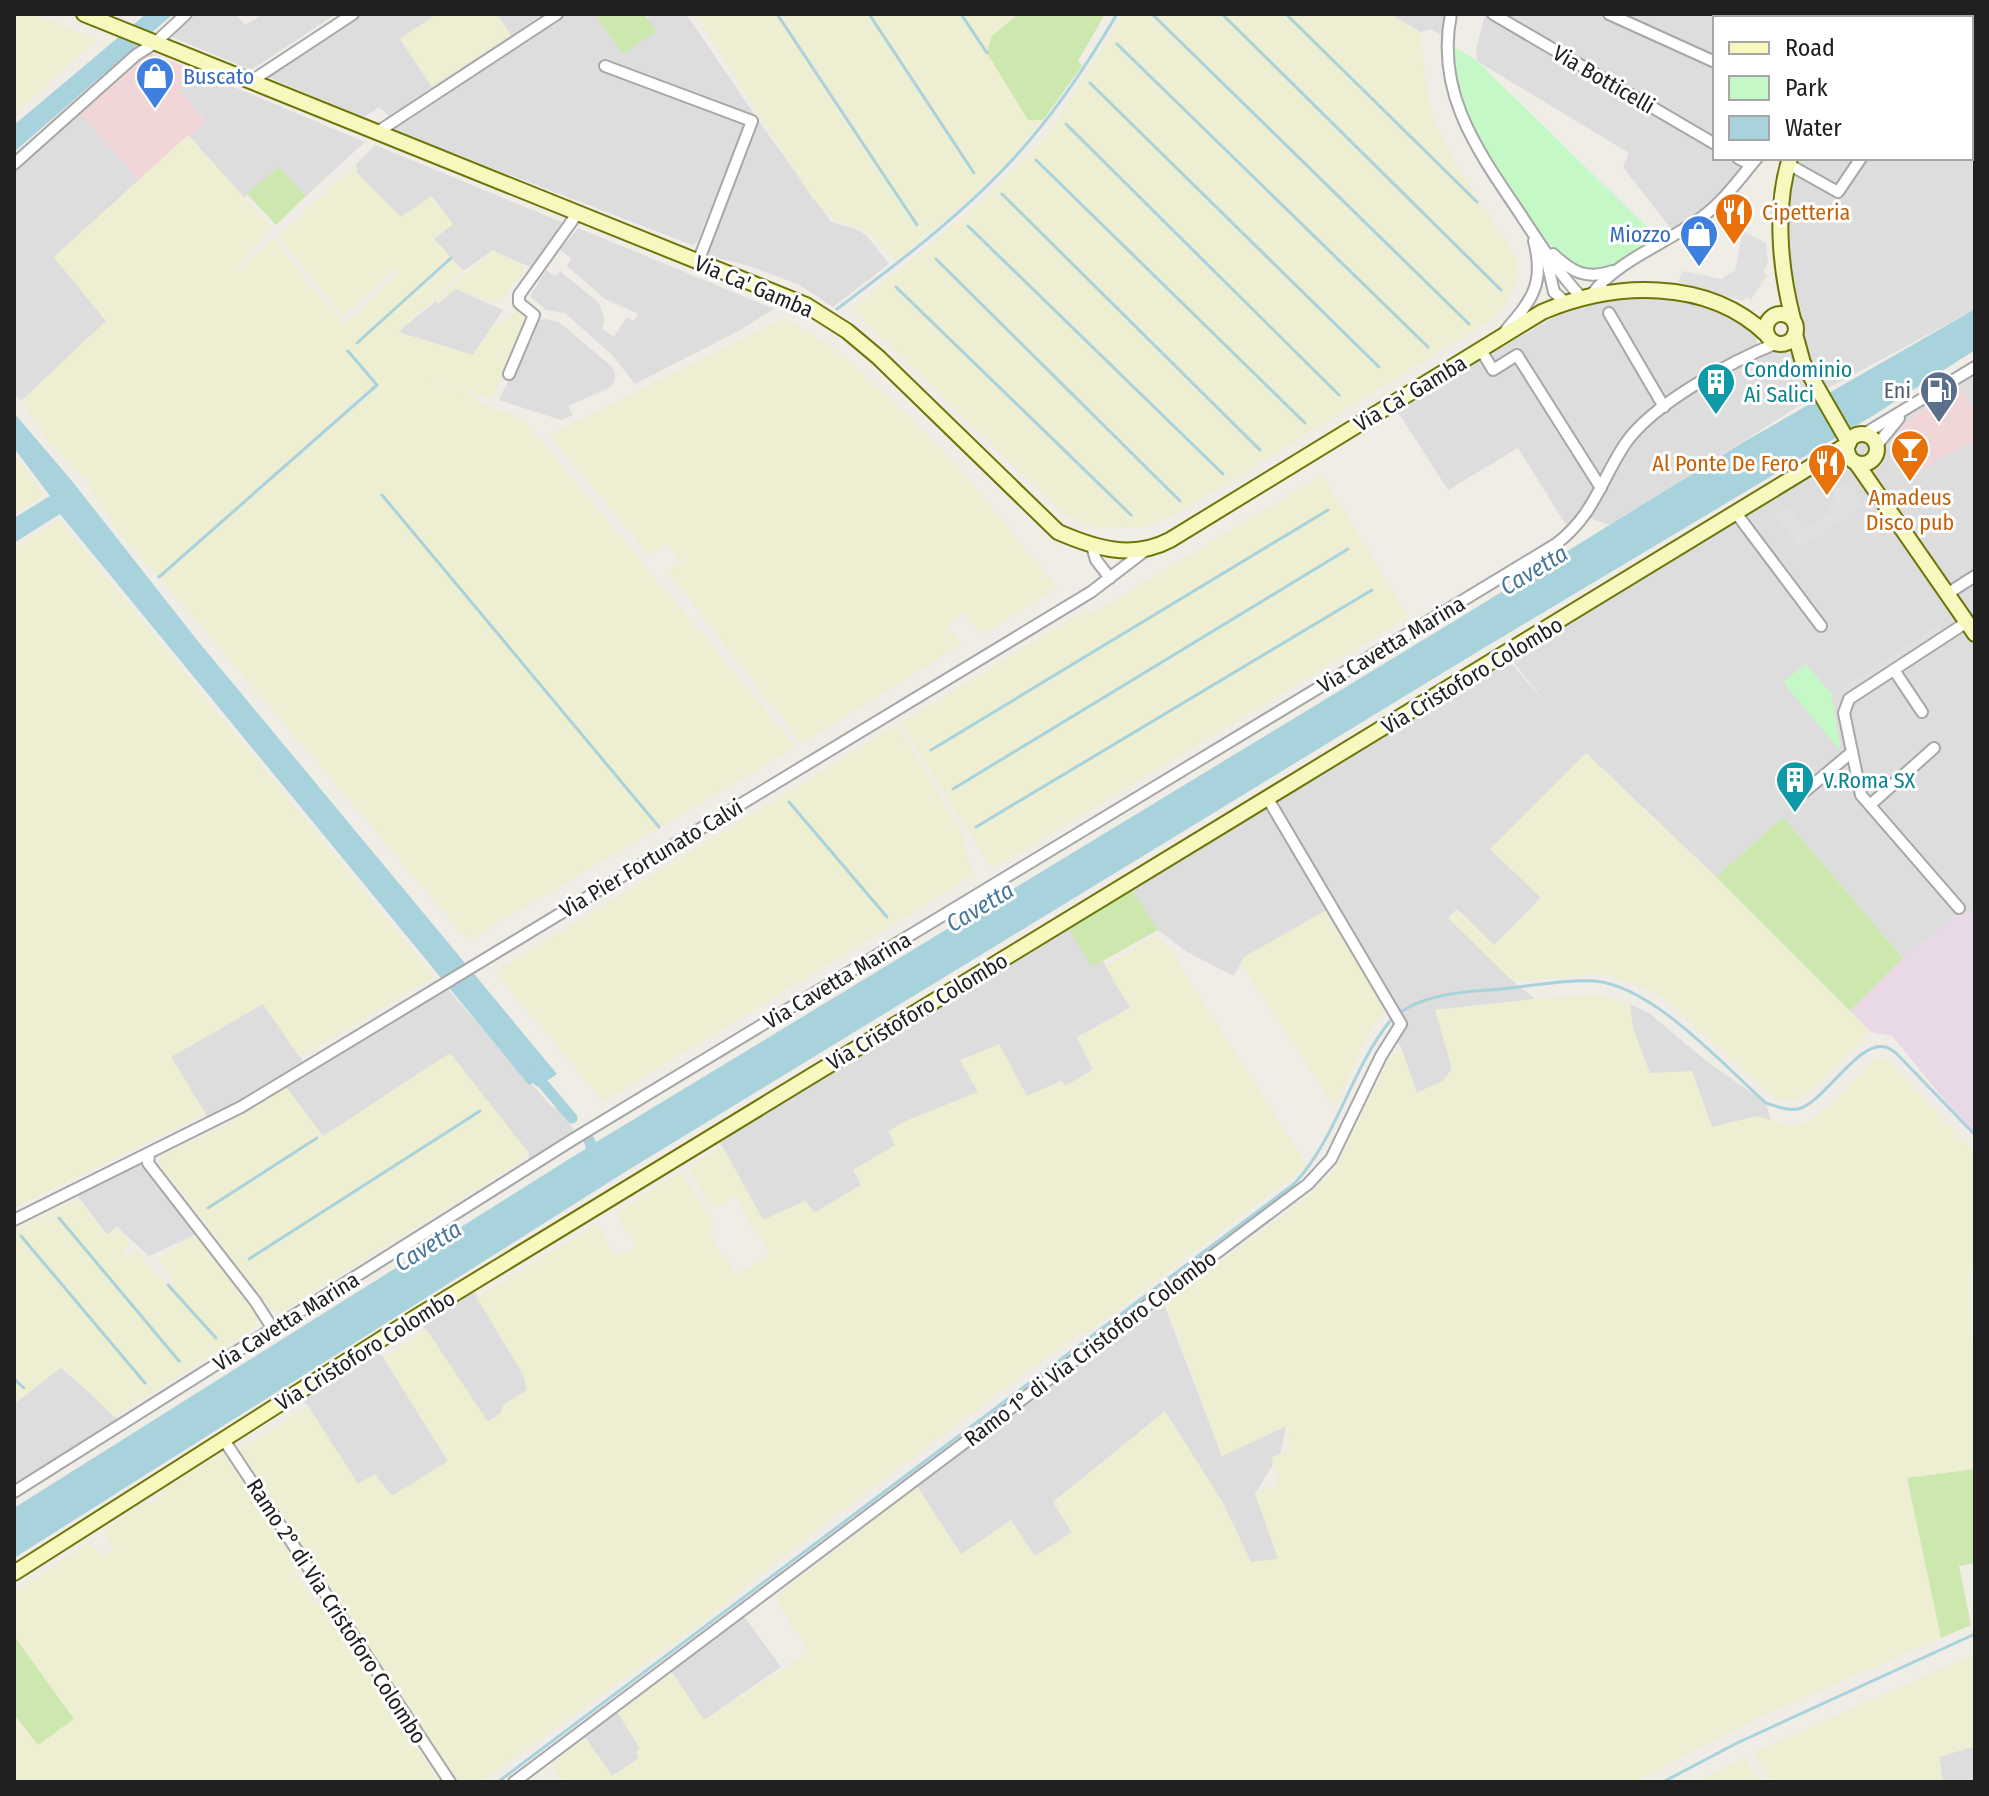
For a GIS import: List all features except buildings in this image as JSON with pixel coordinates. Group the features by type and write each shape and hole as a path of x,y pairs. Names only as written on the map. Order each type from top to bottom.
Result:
{"street":[{"name":"Via Ca' Gamba","path":"84,14 790,298 847,331 878,357 1058,532 1111,551 1146,550 1170,540 1542,312 1586,296 1631,290 1668,291 1702,298 1742,315 1807,369"},
{"path":"14,164 150,41 186,14"},
{"path":"250,82 353,14"},
{"path":"376,133 557,14"},
{"path":"1451,14 1448,59 1453,93 1465,127 1545,251 1586,296 1618,269 1703,217 1754,162"},
{"name":"Via Botticelli","path":"1493,14 1713,143"},
{"path":"1609,14 1713,61"},
{"path":"605,66 752,121 698,262"},
{"path":"1860,160 1838,192 1789,161 1782,205 1785,289 1807,369 1881,497 1971,628 1894,670 1849,699 1845,706 1861,795 1959,908"},
{"path":"509,374 534,315 519,303 519,295 577,214"},
{"path":"1535,236 1579,274 1594,276 1618,269"},
{"path":"1497,340 1524,307 1536,285 1539,273 1535,236"},
{"path":"1545,251 1554,292 1565,302"},
{"path":"1785,289 1767,325 1773,340 1788,342 1795,334"},
{"path":"1609,313 1664,407"},
{"path":"1772,317 1785,314 1793,319"},
{"name":"Via Ca' Gamba","path":"1742,315 1772,317"},
{"name":"Via Cavetta Marina","path":"14,1492 572,1140 1556,544 1584,518 1626,444 1643,423 1773,340"},
{"path":"1481,350 1493,370 1517,355 1601,488"},
{"path":"1853,444 1975,367"},
{"path":"1875,452 1890,426 1912,406"},
{"path":"1853,444 1871,437 1881,497"},
{"name":"Via Cristoforo Colombo","path":"14,1573 610,1198 1736,513 1853,444 1865,464 1875,452"},
{"path":"1736,513 1821,626"},
{"path":"1092,546 1096,560 1110,578"},
{"name":"Via Pier Fortunato Calvi","path":"14,1220 241,1107 1110,578 1146,550"},
{"path":"1947,594 1975,576"},
{"path":"1894,670 1922,712"},
{"path":"1870,805 1934,748"},
{"path":"1803,793 1852,752"},
{"name":"Ramo 1° di Via Cristoforo Colombo","path":"514,1782 1308,1184 1331,1159 1381,1056 1401,1024 1268,799"},
{"path":"149,1155 148,1163 255,1301 273,1329"},
{"name":"Ramo 2° di Via Cristoforo Colombo","path":"224,1440 450,1782"}],"shaded area":[{"path":"193,14 236,14 245,25 263,14 336,14 251,70 167,35"},
{"path":"359,14 543,14 389,116 379,107 364,117 270,78 268,73"},
{"path":"566,14 595,14 622,54 655,32 647,18 653,14 686,14 755,115 607,61 596,69 745,125 697,242 692,245 394,130"},
{"path":"1390,14 1451,14 1448,40 1431,29 1420,32"},
{"path":"1485,14 1850,14 1713,16 1713,160 1755,160 1729,192 1676,235 1623,167 1629,153 1477,61 1476,49"},
{"path":"1975,14 1975,309 1823,391 1610,525 1586,517 1592,505 1571,533 1518,448 1448,490 1398,412 1561,313 1583,306 1625,297 1689,300 1742,320 1756,329 1758,350 1643,423 1626,444 1594,504 1622,454 1654,417 1767,348 1775,344 1783,346 1820,387 1803,340 1788,270 1790,185 1795,160 1973,160 1973,16 1874,16"},
{"path":"149,52 198,72 179,89 206,122 139,180 79,112"},
{"path":"198,72 365,142 306,196 278,168 244,198 188,135 206,121 178,89"},
{"path":"79,112 139,180 54,257 106,321 21,401 14,394 14,164"},
{"path":"759,121 831,222 867,236 889,264 833,307 800,285 749,266 707,255"},
{"path":"375,145 564,223 533,268 492,251 463,271 434,239 431,197 401,217 357,173 356,164"},
{"path":"578,228 774,309 742,329 635,384 612,355 565,313 546,310 530,296 546,270 555,276 560,271 599,303 605,320 602,329 614,337 627,317 634,321 638,314 605,299 567,266 571,258 560,250"},
{"path":"1743,231 1766,243 1768,263 1763,272 1767,275 1751,300 1746,297 1743,301 1678,282 1683,271 1721,279 1735,270"},
{"path":"456,289 503,310 473,355 398,332 436,301 438,304"},
{"path":"538,321 559,322 611,366 615,373 615,381 609,388 568,406 573,415 561,420 499,400"},
{"path":"1975,359 1975,911 1954,917 1903,958 1783,817 1716,877 1586,753 1541,897 1494,946 1457,909 1448,918 1535,999 1435,1010 1452,1068 1444,1080 1417,1093 1400,1045 1393,1039 1398,1031 1390,1004 1244,957 1234,976 1187,952 1158,930 1131,888 1504,655 1550,708 1502,648"},
{"name":"Eni","path":"1960,388 1975,409 1975,440 1923,469 1897,430 1909,419"},
{"path":"1848,482 1864,505 1800,548 1775,515 1791,505 1804,528 1831,512 1828,504 1837,499 1833,491"},
{"path":"1938,624 1942,629 1841,696 1838,691"},
{"path":"1975,911 1975,1137 1892,1036 1871,1032 1850,1011 1903,958 1954,917"},
{"path":"1072,917 1092,967 1103,961 1130,1008 1077,1037 1094,1070 1065,1086 1061,1081 1027,1096 960,1060 978,1092 889,1131 895,1145 861,1185 814,1213 805,1201 763,1220 715,1134"},
{"path":"443,984 551,1106 561,1111 573,1129 572,1140 528,1168 529,1153 323,1136 285,1086 278,1084 210,1123 171,1057 263,1003 306,1066"},
{"path":"1630,1004 1649,1013 1705,1060 1766,1103 1771,1122 1712,1127 1692,1072 1650,1074 1633,1029"},
{"path":"144,1157 195,1235 149,1256 117,1227 107,1235 74,1191"},
{"path":"472,1283 477,1298 523,1374 527,1390 503,1405 501,1413 487,1422 417,1317"},
{"path":"1160,1294 1222,1456 1286,1426 1281,1451 1255,1494 1279,1559 1251,1562 1222,1501 1053,1502 1072,1532 1035,1557 961,1555 914,1481"},
{"path":"371,1347 383,1357 448,1461 392,1497 358,1484 308,1406 295,1394"},
{"path":"56,1363 123,1423 14,1492 14,1389"},
{"path":"741,1612 781,1667 704,1720 666,1667"},
{"path":"617,1705 618,1713 641,1749 640,1758 612,1776 585,1737 579,1734"},
{"path":"1975,1746 1975,1782 1943,1782 1939,1757"}],"green space":[{"path":"14,14 35,14 97,40 14,114"},
{"path":"436,14 497,14 511,35 432,87 400,39"},
{"path":"595,14 645,14 656,32 622,54"},
{"path":"695,14 1018,14 1005,24 1028,120 1043,120 1010,160 977,192 897,260 872,236 834,219 813,199"},
{"path":"1018,14 1105,14 1078,61 1082,66 1043,120 1028,120 987,53 992,36"},
{"path":"1123,14 1390,14 1420,32 1427,92 1435,124 1457,166 1517,260 1518,275 1507,302 1484,324 1178,513 1144,527 1126,528 1096,527 1064,514 852,309 975,207 1033,151 1052,129"},
{"path":"1453,46 1477,61 1650,230 1647,232 1652,241 1621,262 1596,272 1587,272 1572,265 1554,249 1500,176 1473,129 1458,88"},
{"path":"188,135 272,228 233,270 239,270 273,237 345,325 399,273 393,269 343,316 278,236 356,164 357,173 401,217 432,196 453,224 434,239 463,271 398,332 472,355 496,323 507,322 515,310 528,317 528,321 492,398 422,379 473,395 493,409 521,417 796,747 468,940 116,529 85,479 50,443 21,401 106,321 54,257"},
{"path":"279,167 306,196 276,225 247,194"},
{"path":"492,250 524,265 522,273 500,301 495,303 456,289 437,304 436,301"},
{"path":"785,318 839,352 913,421 952,460 1057,587 981,635 963,612 947,626 962,644 802,743 668,572 680,561 667,543 650,556 550,435"},
{"path":"14,456 45,495 14,514"},
{"path":"1322,475 1408,617 992,869 901,723 1087,609 1094,613"},
{"path":"59,520 434,977 299,1057 263,1004 171,1057 206,1114 14,1208 14,547"},
{"path":"1806,664 1831,693 1841,752 1783,682"},
{"path":"897,725 967,841 963,844 974,875 604,1101 495,972"},
{"path":"1586,753 1871,1032 1810,1092 1795,1100 1784,1101 1771,1095 1663,998 1641,986 1602,974 1513,981 1448,918 1457,909 1494,945 1541,898 1490,849"},
{"path":"1783,817 1903,958 1850,1011 1716,877"},
{"path":"1131,888 1158,930 1092,967 1067,926"},
{"path":"1328,909 1387,1007 1367,1034 1335,1107 1241,964 1244,957"},
{"path":"1154,935 1168,947 1307,1166 1086,1334 1083,1331 1034,1366 816,1530 698,1625 481,1782 459,1782 239,1451 308,1406 358,1484 375,1474 392,1496 448,1461 383,1357 427,1330 488,1422 501,1413 503,1405 527,1390 523,1374 477,1298 597,1224 616,1257 636,1246 616,1213 681,1172 714,1224 710,1236 736,1275 770,1255 735,1196 714,1208 688,1167 723,1147 763,1220 805,1201 815,1213 861,1185 853,1170 895,1145 888,1131 978,1092 960,1060 999,1044 1027,1096 1062,1081 1065,1086 1093,1070 1077,1038 1130,1008 1106,967"},
{"path":"1600,995 1630,1004 1633,1029 1650,1073 1692,1071 1712,1127 1757,1116 1792,1127 1808,1122 1832,1103 1874,1059 1880,1058 1889,1062 1975,1152 1975,1269 1969,1269 1971,1338 1975,1338 1975,1469 1907,1478 1941,1638 1759,1717 1635,1782 563,1782 552,1764 585,1737 612,1776 639,1758 636,1752 640,1749 618,1713 671,1670 704,1720 809,1652 775,1597 917,1486 961,1554 1011,1520 1035,1556 1072,1532 1053,1502 1165,1411 1222,1501 1251,1562 1278,1559 1255,1493 1276,1486 1275,1482 1279,1480 1271,1457 1290,1451 1286,1426 1222,1456 1165,1302 1283,1216 1327,1179 1400,1045 1417,1093 1445,1080 1452,1068 1435,1010"},
{"path":"450,1053 529,1153 523,1160 283,1311 278,1313 272,1310 160,1165 159,1157 223,1127 285,1086 323,1136"},
{"path":"78,1199 106,1235 117,1227 131,1244 122,1252 126,1259 137,1251 151,1270 168,1285 174,1281 158,1260 195,1235 257,1314 257,1326 252,1330 114,1417 63,1366 14,1404 14,1231"},
{"path":"223,1453 299,1565 296,1574 317,1605 322,1603 439,1782 14,1782 14,1714 38,1744 74,1719 14,1636 14,1592 91,1542 102,1557 115,1549 103,1530 144,1502 149,1505 163,1495 162,1488"},
{"path":"1975,1469 1975,1563 1959,1566 1971,1625 1941,1638 1907,1478"},
{"path":"14,1636 74,1719 38,1745 14,1714"},
{"path":"1975,1654 1975,1746 1939,1757 1943,1782 1773,1782 1755,1752"},
{"path":"1744,1757 1760,1782 1698,1782"}],"water":[{"path":"146,14 173,14 14,152 14,125"},
{"name":"Cavetta","path":"1975,309 1975,350 1874,415 1482,649 625,1172 14,1558 14,1508 593,1144 1742,443"},
{"path":"14,413 72,481 197,640 557,1074 538,1087 533,1083 529,1085 60,514 14,543 14,518 50,496 14,448"}],"waterway":[{"path":"777,14 917,225"},
{"path":"869,14 974,173"},
{"path":"961,14 987,53"},
{"path":"837,309 951,219 1014,158 1069,89 1117,14"},
{"path":"1152,14 1469,324"},
{"path":"1222,14 1501,290"},
{"path":"1286,14 1477,202"},
{"path":"1117,44 1428,347"},
{"path":"1090,83 1379,367"},
{"path":"1066,124 1339,395"},
{"path":"1036,160 1305,423"},
{"path":"1002,194 1260,450"},
{"path":"968,226 1223,474"},
{"path":"357,343 451,258"},
{"path":"936,259 1180,501"},
{"path":"896,287 1131,515"},
{"path":"159,577 377,385 348,351"},
{"path":"382,495 659,827"},
{"path":"931,750 1328,510"},
{"path":"953,789 1348,549"},
{"path":"976,827 1372,590"},
{"path":"789,802 887,917"},
{"path":"1402,1011 1425,1000 1450,994 1594,981 1616,986 1663,1011 1766,1103 1798,1109 1819,1095 1864,1053 1875,1047 1886,1047 1896,1053 1975,1135"},
{"path":"498,1782 1294,1184 1322,1146 1364,1061 1390,1021"},
{"path":"534,1073 572,1118"},
{"path":"249,1259 480,1111"},
{"path":"208,1208 317,1138"},
{"path":"588,1138 597,1159"},
{"path":"59,1218 179,1361"},
{"path":"21,1236 145,1383"},
{"path":"168,1285 216,1338"},
{"path":"14,1379 24,1388"},
{"path":"1663,1782 1737,1743 1975,1634"}],"place":[{"name":"Buscato","path":"155,110"},
{"name":"Cipetteria","path":"1734,246"},
{"name":"Miozzo","path":"1699,268"},
{"name":"Condominio Ai Salici","path":"1716,416"},
{"name":"Eni","path":"1939,424"},
{"name":"Amadeus Disco pub","path":"1910,483"},
{"name":"Al Ponte De Fero","path":"1827,497"},
{"name":"V.Roma SX","path":"1795,814"}]}
